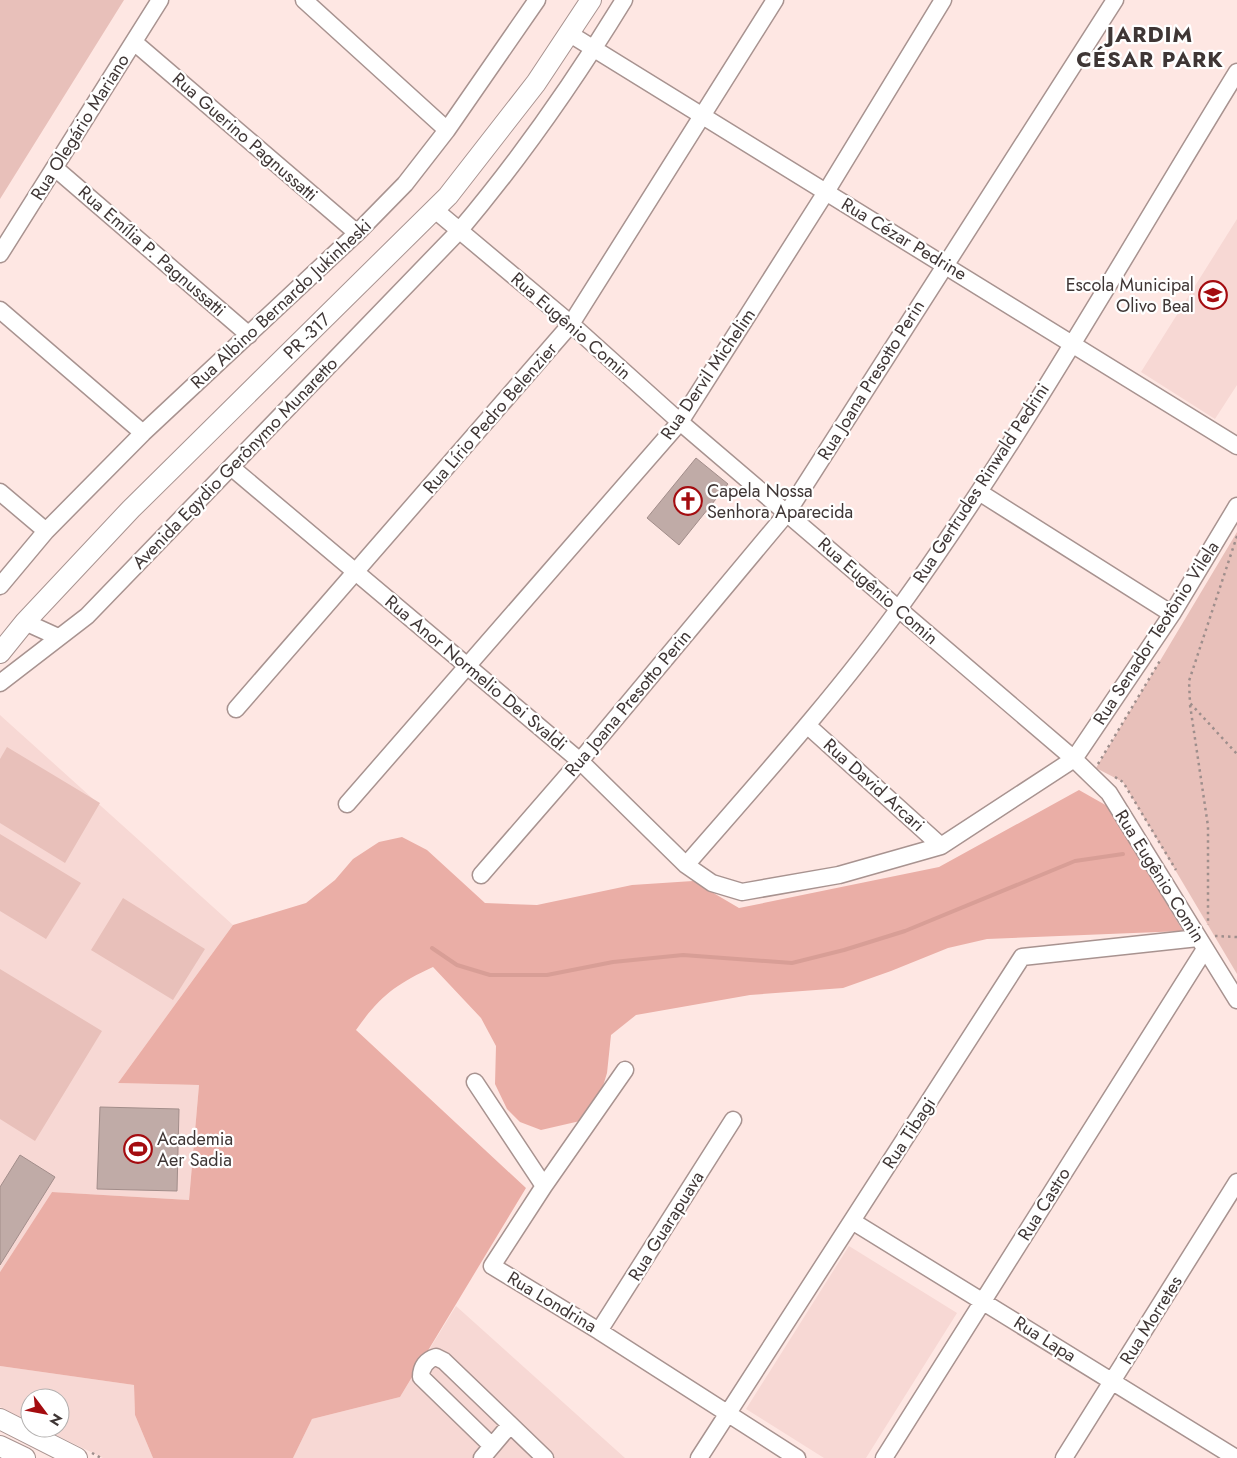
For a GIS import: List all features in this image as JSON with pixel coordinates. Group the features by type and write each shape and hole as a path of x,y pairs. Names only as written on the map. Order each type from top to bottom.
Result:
{"main road":[{"name":"PR -317","path":"0,653 25,622 176,464 435,210 484,153 570,34 591,0"},
{"path":"0,1419 70,1456"},
{"path":"0,1446 25,1458"}],"street":[{"name":"Rua Olegário Mariano","path":"0,254 160,0"},
{"path":"304,0 447,130"},
{"name":"Rua Albino Bernardo Jukinheski","path":"0,586 46,531 143,433 357,233 405,184 447,130 537,0"},
{"name":"Avenida Egydio Gerônymo Munaretto","path":"0,683 87,616 459,232 491,194 594,49 624,0"},
{"name":"Rua Lírio Pedro Belenzier","path":"236,709 571,324 775,0"},
{"name":"Rua Dervil Michelim","path":"347,804 680,422 826,192 943,0"},
{"name":"Rua Joana Presotto Perin","path":"481,875 580,761 787,513 1115,0"},
{"name":"Rua Cézar Pedrine","path":"570,34 1237,446"},
{"name":"Rua Guerino Pagnussatti","path":"134,42 357,233"},
{"name":"Rua Gertrudes Rinwald Pedrini","path":"686,865 807,725 899,608 979,492 1237,72"},
{"name":"Rua Emília P. Pagnussatti","path":"55,168 249,335"},
{"name":"Rua Eugênio Comin","path":"435,210 571,324 680,422 899,608 1074,760 1109,793 1209,939 1237,1000"},
{"path":"0,310 143,433"},
{"name":"Rua Anor Normelio Dei Svaldi","path":"231,467 580,761 686,865 712,883 742,892 839,875 942,846 1074,760"},
{"path":"0,492 46,531"},
{"path":"979,492 1172,614"},
{"name":"Rua Senador Teotônio Vilela","path":"1074,760 1172,614 1237,506"},
{"path":"25,622 58,637"},
{"name":"Rua David Arcari","path":"807,725 942,846"},
{"name":"Rua Tibagi","path":"699,1458 1022,957 1209,939"},
{"name":"Rua Castro","path":"884,1458 1209,939"},
{"path":"475,1082 544,1186 624,1070"},
{"name":"Rua Guarapuava","path":"600,1331 733,1120"},
{"name":"Rua Morretes","path":"1064,1458 1114,1382 1237,1182"},
{"name":"Rua Londrina","path":"544,1186 492,1266 600,1331 798,1458"},
{"name":"Rua Lapa","path":"852,1221 1237,1458"},
{"path":"510,1425 487,1452 420,1377 421,1369 429,1359 436,1357 444,1361 545,1458"}],"path":[{"path":"1227,548 1237,531"},
{"path":"1209,939 1208,842 1189,682 1237,536"},
{"path":"1096,768 1162,658"},
{"path":"1190,703 1237,754"},
{"path":"1110,775 1124,782 1177,872"},
{"path":"1204,918 1209,939"},
{"path":"1209,939 1237,938"}],"shaded area":[{"path":"0,0 124,0 0,199"},
{"name":"Escola Municipal Olivo Beal","path":"1237,219 1237,385 1215,419 1141,372"},
{"path":"1237,532 1237,974 1123,782 1096,768"},
{"path":"0,715 233,925 118,1083 199,1085 189,1200 52,1192 0,1272"},
{"path":"7,747 100,803 65,863 0,823 0,759"},
{"path":"1079,790 1109,807 1183,931 987,939 948,948 843,988 750,995 636,1015 611,1035 607,1073 600,1096 580,1121 541,1130 520,1122 507,1109 495,1084 496,1046 481,1018 433,967 389,992 356,1030 526,1188 400,1397 312,1419 293,1458 153,1458 135,1415 134,1385 0,1366 0,1272 52,1192 189,1200 199,1085 118,1083 233,925 306,903 335,880 353,859 379,842 402,837 427,850 485,903 537,905 632,885 693,881 739,908 939,867"},
{"path":"0,834 81,883 46,939 0,911"},
{"path":"123,898 205,949 173,1000 91,950"},
{"path":"0,969 102,1031 35,1141 0,1119"},
{"path":"849,1246 957,1313 866,1458 824,1458 746,1409"},
{"path":"456,1306 625,1458 293,1458 312,1419 400,1397"},
{"path":"0,1366 134,1385 135,1415 153,1458 103,1458 62,1438 70,1438 70,1388 20,1388 20,1417 0,1407"}],"building":[{"name":"Capela Nossa Senhora Aparecida","path":"696,458 728,484 679,545 647,518"},
{"name":"Academia Aer Sadia","path":"100,1107 179,1109 177,1191 97,1189"},
{"path":"20,1155 55,1177 0,1265 0,1187"}],"waterway":[{"path":"432,948 457,965 490,975 547,975 613,962 683,955 792,963 844,950 905,931 1075,861 1123,854"}],"place":[{"name":"Escola Municipal Olivo Beal","path":"1213,295"},
{"name":"Capela Nossa Senhora Aparecida","path":"688,501"},
{"name":"Academia Aer Sadia","path":"138,1149"}],"district":[{"name":"JARDIM CÉSAR PARK","path":"1150,46"}]}
